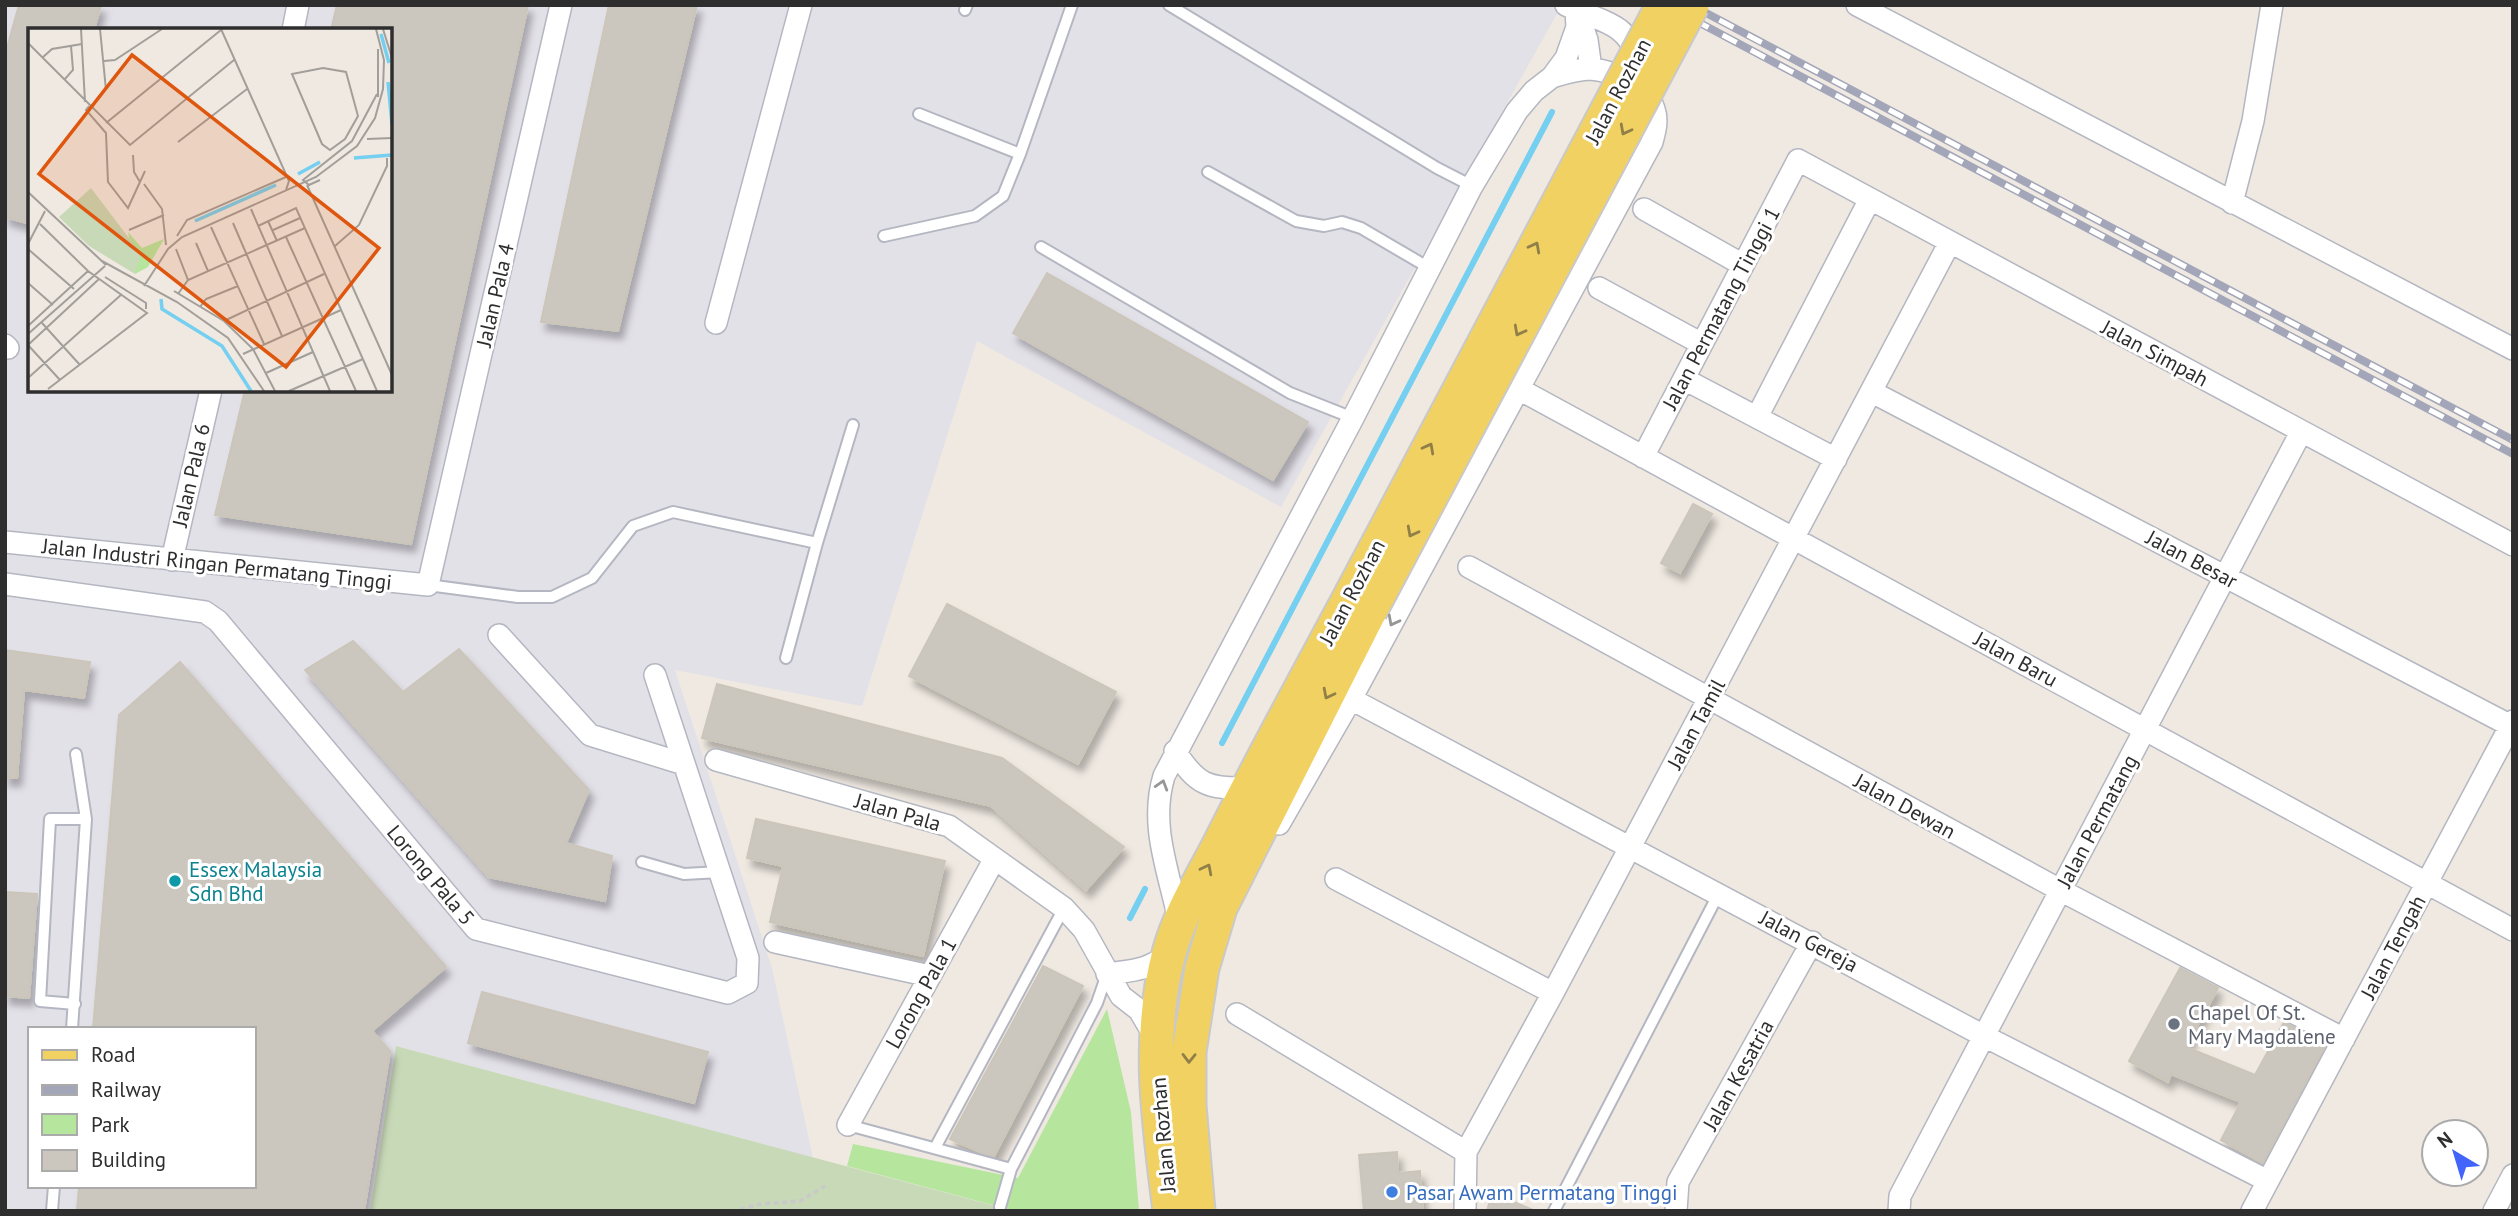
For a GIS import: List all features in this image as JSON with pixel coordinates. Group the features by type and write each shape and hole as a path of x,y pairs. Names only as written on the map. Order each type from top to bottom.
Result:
{"main road":[{"name":"Jalan Rozhan","path":"1198,1211 1189,1105 1189,1052 1202,968 1220,908 1361,603 1664,5"},
{"name":"Jalan Rozhan","path":"1170,1211 1156,1099 1156,1038 1174,939 1247,788 1361,603 1692,5"}],"street":[{"path":"293,28 298,5"},
{"name":"Jalan Pala 4","path":"428,585 561,5"},
{"path":"716,323 801,5"},
{"path":"1857,5 2513,349"},
{"path":"2232,203 2253,121 2272,5"},
{"path":"1571,8 1587,40 1591,69"},
{"path":"1107,974 1145,968 1174,939 1157,819 1158,796 1164,776 1472,186 1517,111 1534,91 1552,77 1573,43 1577,27 1571,8"},
{"path":"1571,8 1604,20 1625,34 1634,47 1642,91"},
{"path":"1202,968 1263,853 1351,699 1652,142 1656,126 1654,108 1642,91 1612,73 1591,69 1552,77"},
{"name":"Jalan Simpah","path":"1798,160 2513,545"},
{"name":"Jalan Permatang Tinggi 1","path":"1643,457 1798,160"},
{"path":"1756,417 1870,199"},
{"path":"1644,209 1743,265"},
{"name":"Jalan Tamil","path":"1465,1211 1466,1152 1553,993 1950,242"},
{"path":"1599,288 1702,344"},
{"path":"1684,379 1836,459"},
{"name":"Jalan Baru","path":"1519,389 2513,930"},
{"name":"Jalan Pala 6","path":"172,560 211,392"},
{"name":"Jalan Besar","path":"1872,392 2512,724"},
{"name":"Jalan Permatang","path":"1899,1211 1900,1196 2301,432"},
{"name":"Jalan Industri Ringan Permatang Tinggi","path":"5,542 428,585"},
{"name":"Jalan Dewan","path":"1469,567 2060,890 2344,1039"},
{"name":"Lorong Pala 5","path":"5,584 205,612 218,621 476,929 728,993 747,983 748,958 655,675"},
{"path":"499,635 590,735 684,764"},
{"name":"Jalan Gereja","path":"1351,699 1984,1035 2268,1181"},
{"name":"Jalan Tengah","path":"2252,1211 2512,724"},
{"path":"1175,751 1196,779 1208,786 1224,789 1247,788"},
{"name":"Jalan Pala","path":"716,760 949,826 1064,908 1084,930 1121,996 1139,1010 1156,1038"},
{"name":"Lorong Pala 1","path":"848,1125 994,860"},
{"path":"1336,879 1553,993"},
{"path":"775,942 930,976"},
{"name":"Jalan Kesatria","path":"1676,1211 1678,1182 1812,942"},
{"path":"1237,1014 1466,1152"},
{"path":"2494,1211 2513,1175"}],"lane":[{"path":"884,236 975,216 1003,195 1020,155 1072,5"},
{"path":"1169,5 1437,168 1472,186"},
{"path":"919,114 1020,155"},
{"path":"1208,172 1296,221 1324,226 1342,222 1361,228 1431,269"},
{"path":"1041,247 1290,393 1353,418"},
{"path":"786,658 853,425"},
{"path":"428,585 519,597 552,597 592,578 633,526 673,512 817,543"},
{"path":"72,1027 86,819 76,754"},
{"path":"75,1004 40,1001 50,819 86,819"},
{"path":"642,862 684,874 720,872"},
{"path":"1554,1211 1719,893"},
{"path":"935,1149 1064,908"},
{"path":"1000,1207 1011,1169 1097,1003 1107,974"},
{"path":"848,1125 1011,1169"},
{"path":"52,1211 54,1188"}],"path":[{"path":"732,1211 761,1204 800,1201 825,1186"}],"shaded area":[{"path":"5,5 1562,5 1281,507 977,341 862,706 675,670 772,968 813,1158 396,1046 370,1211 5,1211"}],"green space":[{"path":"1107,1009 1131,1112 1139,1211 1015,1211 847,1166 853,1144 1018,1178"},
{"path":"396,1046 1014,1211 370,1211"}],"building":[{"path":"19,5 101,5 95,28 28,28 28,223 5,217 5,55"},
{"path":"337,5 528,5 411,544 215,515 245,392 392,392 392,28 331,28"},
{"path":"609,5 697,5 618,331 541,322"},
{"path":"1047,273 1308,422 1273,480 1013,333"},
{"path":"1693,504 1712,514 1680,573 1661,563"},
{"path":"947,604 1116,692 1078,764 909,676"},
{"path":"353,641 403,692 459,649 589,790 566,843 612,856 605,901 489,877 305,670"},
{"path":"5,650 90,662 84,698 24,690 17,778 5,778"},
{"name":"Essex Malaysia Sdn Bhd","path":"180,662 446,967 372,1031 390,1051 364,1211 77,1211 79,1188 256,1188 256,1027 93,1027 119,715"},
{"path":"717,684 1002,758 1124,847 1086,890 991,806 702,738"},
{"path":"756,819 945,861 923,956 770,922 783,866 747,858"},
{"path":"5,892 37,894 29,998 5,996"},
{"path":"1043,966 1083,986 994,1156 985,1154 950,1139"},
{"path":"2180,968 2218,988 2186,1047 2255,1075 2284,1022 2326,1044 2263,1163 2221,1140 2241,1102 2171,1074 2168,1082 2129,1061"},
{"path":"482,992 708,1052 694,1103 468,1043"},
{"name":"Pasar Awam Permatang Tinggi","path":"1397,1152 1398,1173 1420,1171 1423,1211 1364,1211 1359,1155"},
{"path":"1492,1193 1533,1210 1533,1211 1487,1211"}],"waterway":[{"path":"1222,743 1552,112"},
{"path":"1130,918 1145,889"}],"railway":[{"path":"1666,5 2513,454"},
{"path":"1691,5 2513,440"}],"place":[{"name":"Essex Malaysia Sdn Bhd","path":"175,881"},
{"name":"Chapel Of St. Mary Magdalene","path":"2174,1024"},
{"name":"Pasar Awam Permatang Tinggi","path":"1392,1192"}]}
